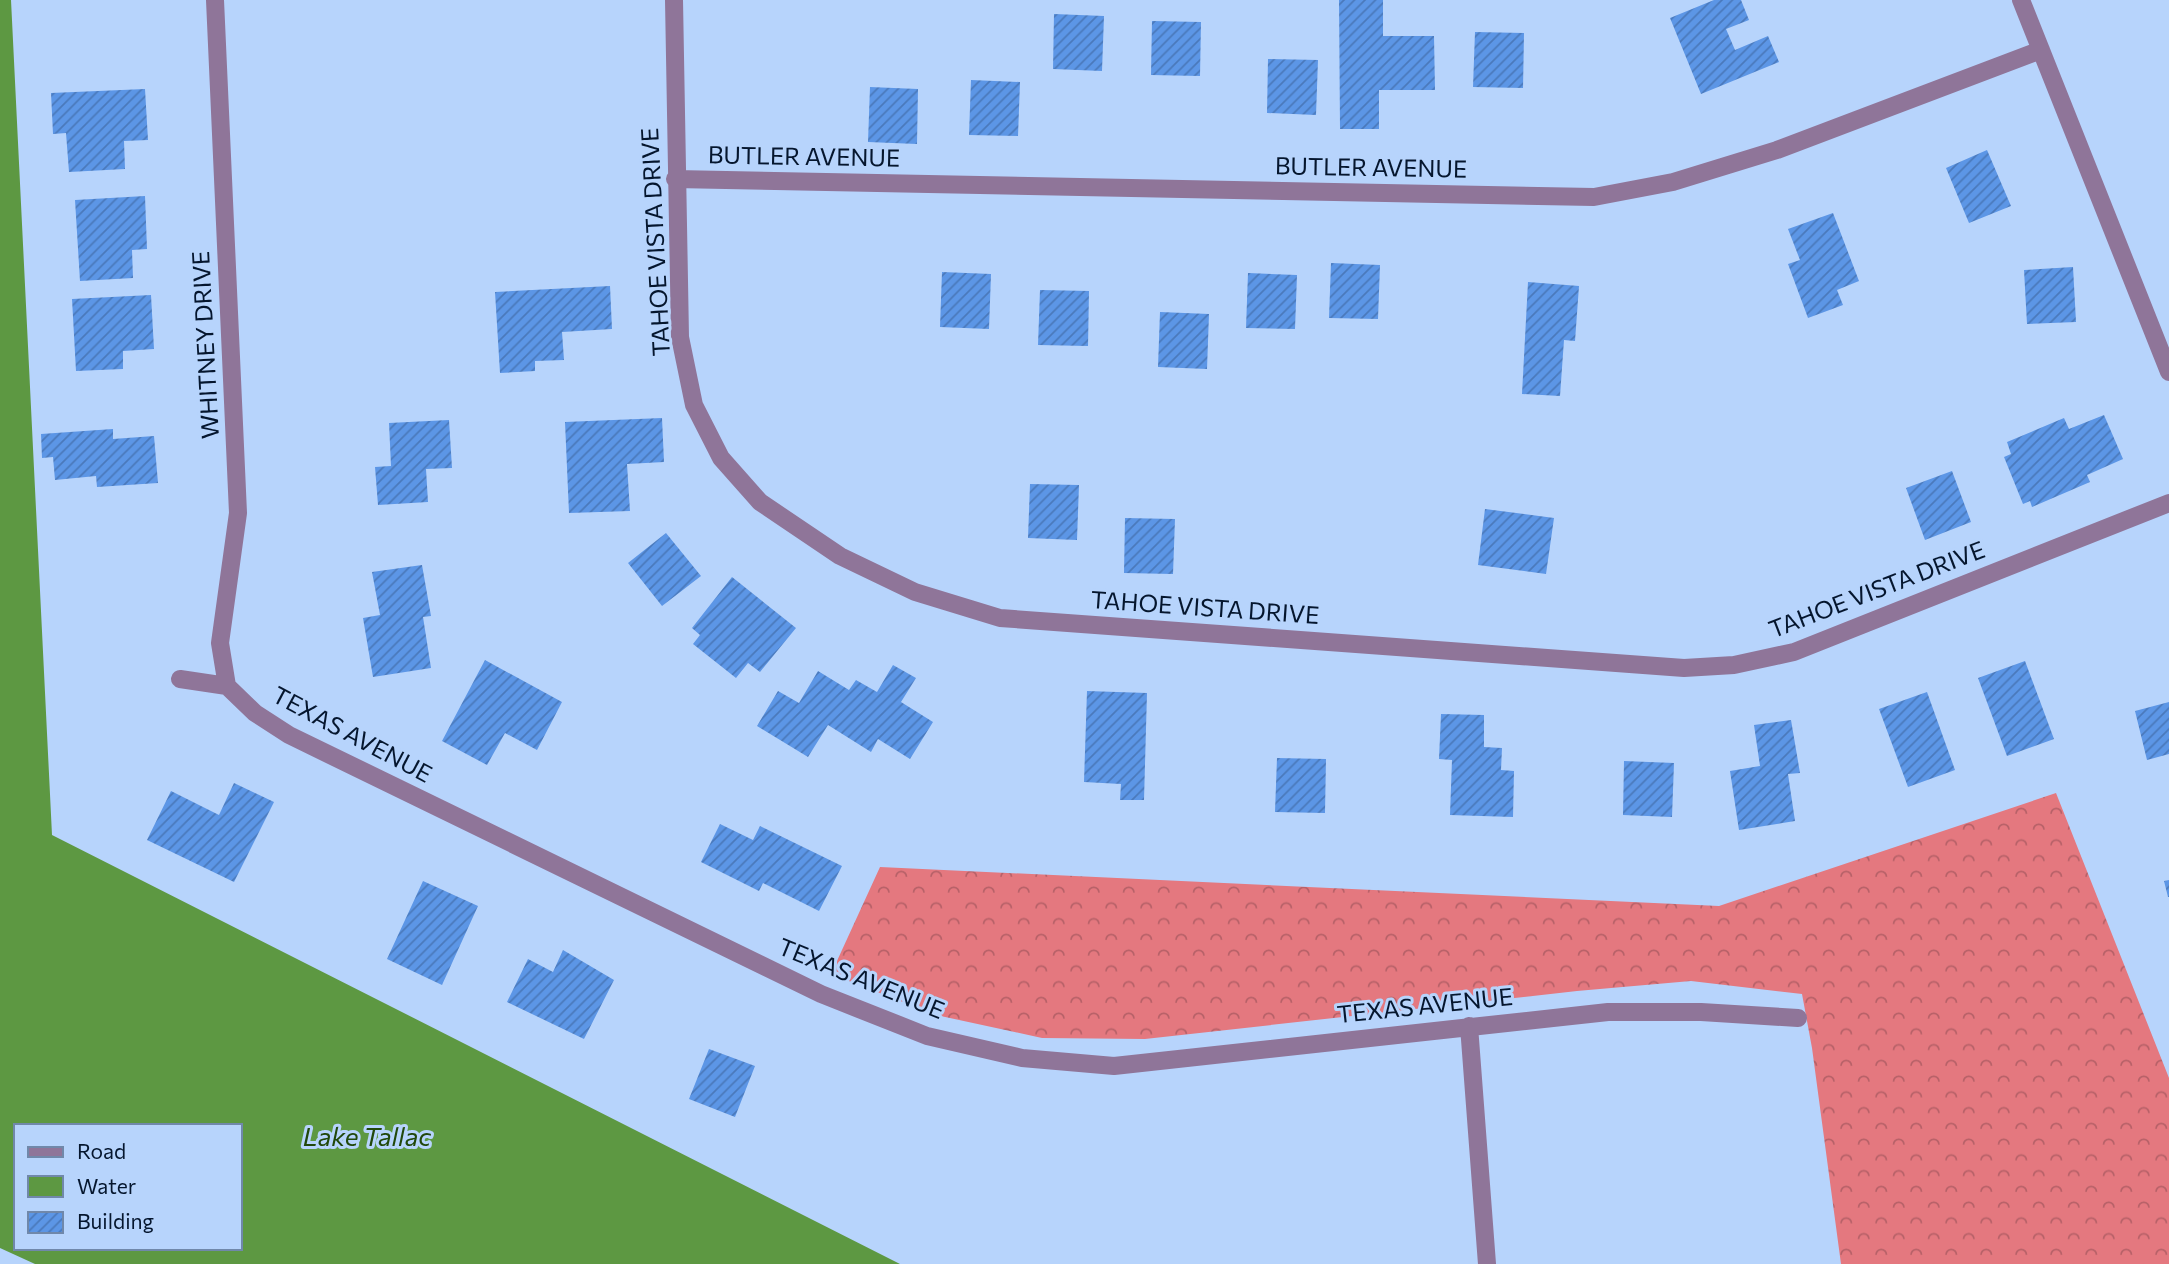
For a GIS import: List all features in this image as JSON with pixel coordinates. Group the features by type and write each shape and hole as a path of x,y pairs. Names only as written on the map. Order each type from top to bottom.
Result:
{"street":[{"name":"WHITNEY DRIVE","path":"215,0 238,513 220,643 227,686"},
{"name":"TAHOE VISTA DRIVE","path":"674,0 675,178 680,337 694,405 721,458 760,502 840,556 915,592 1000,618 1684,668 1734,665 1794,652 2169,503"},
{"path":"2021,0 2169,372"},
{"name":"BUTLER AVENUE","path":"675,178 1594,197 1673,182 1777,150 2041,50"},
{"path":"180,679 227,686"},
{"name":"TEXAS AVENUE","path":"227,686 255,713 289,735 821,994 926,1036 1023,1058 1114,1066 1608,1012 1701,1012 1798,1018"},
{"path":"1469,1026 1487,1264"}],"green space":[{"path":"2056,793 2169,1078 2169,1264 1841,1264 1812,1048 1802,994 1691,981 1145,1039 1042,1038 936,1015 831,974 880,867 1719,906"}],"water":[{"name":"Lake Tallac","path":"0,0 11,0 52,835 900,1264 35,1264 0,1248"}],"building":[{"path":"1339,0 1383,0 1383,36 1434,36 1435,90 1379,90 1379,129 1340,129"},
{"path":"1714,0 1741,0 1749,20 1726,29 1735,50 1768,36 1779,62 1701,94 1670,18"},
{"path":"1054,14 1104,16 1102,71 1053,69"},
{"path":"1152,21 1201,22 1200,76 1151,75"},
{"path":"1475,32 1524,33 1523,88 1473,87"},
{"path":"1268,59 1318,60 1316,115 1267,113"},
{"path":"971,80 1020,82 1018,136 969,135"},
{"path":"870,87 918,89 917,144 868,142"},
{"path":"145,89 148,140 124,141 125,169 69,172 66,133 53,134 51,93"},
{"path":"1987,150 2011,206 1969,223 1946,168"},
{"path":"145,196 147,249 132,250 133,278 80,281 75,200"},
{"path":"1833,213 1859,281 1837,290 1843,305 1808,318 1788,264 1800,260 1788,229"},
{"path":"1331,263 1380,265 1378,319 1329,318"},
{"path":"2073,267 2076,322 2027,324 2024,270"},
{"path":"942,272 991,274 989,329 940,327"},
{"path":"1248,273 1297,275 1295,329 1246,328"},
{"path":"1528,282 1579,286 1575,341 1564,340 1560,396 1522,394"},
{"path":"610,286 612,329 562,332 564,360 535,361 535,371 500,373 495,292"},
{"path":"1040,290 1089,291 1088,346 1038,345"},
{"path":"151,295 154,349 123,351 123,369 76,371 72,299"},
{"path":"1160,312 1209,314 1207,369 1158,367"},
{"path":"2104,415 2123,459 2087,475 2090,482 2032,507 2030,501 2023,504 2004,457 2011,454 2007,442 2064,418 2069,429"},
{"path":"662,418 664,462 627,464 630,511 569,513 565,422"},
{"path":"449,420 452,468 426,469 428,502 378,505 375,467 391,466 389,423"},
{"path":"113,429 113,439 154,436 158,483 97,487 96,476 55,480 53,457 42,458 41,434"},
{"path":"1952,471 1971,522 1925,540 1906,488"},
{"path":"1030,484 1079,485 1077,540 1028,538"},
{"path":"1485,509 1554,518 1546,574 1478,565"},
{"path":"1125,518 1175,519 1173,574 1124,573"},
{"path":"666,533 701,576 662,606 628,563"},
{"path":"422,565 431,616 423,617 431,668 373,677 363,618 380,615 372,572"},
{"path":"732,577 796,628 760,672 748,663 736,678 693,644 700,635 692,628"},
{"path":"485,660 562,702 537,750 505,733 487,765 442,741"},
{"path":"2025,661 2054,739 2007,756 1978,678"},
{"path":"893,665 916,678 901,702 933,722 910,759 878,739 871,752 828,725 808,757 757,726 778,691 799,703 818,671 849,690 856,680 877,692"},
{"path":"1087,691 1147,693 1144,800 1120,800 1121,784 1084,782"},
{"path":"1927,692 1955,770 1908,787 1879,709"},
{"path":"2169,702 2169,754 2147,760 2135,711"},
{"path":"1441,714 1484,715 1484,747 1502,748 1501,770 1514,771 1513,817 1450,815 1452,760 1439,759"},
{"path":"1791,720 1800,773 1788,774 1795,821 1739,830 1730,771 1760,766 1754,725"},
{"path":"1277,758 1326,759 1325,813 1275,812"},
{"path":"1624,761 1674,763 1672,817 1623,815"},
{"path":"234,783 274,802 234,882 147,840 171,791 219,815"},
{"path":"720,824 753,840 760,826 842,866 819,911 763,883 759,891 701,862"},
{"path":"2169,880 2169,897 2168,897 2164,881"},
{"path":"423,881 478,906 442,985 387,959"},
{"path":"563,950 614,980 584,1039 507,1002 528,959 553,972"},
{"path":"709,1049 755,1066 735,1117 689,1099"}]}
